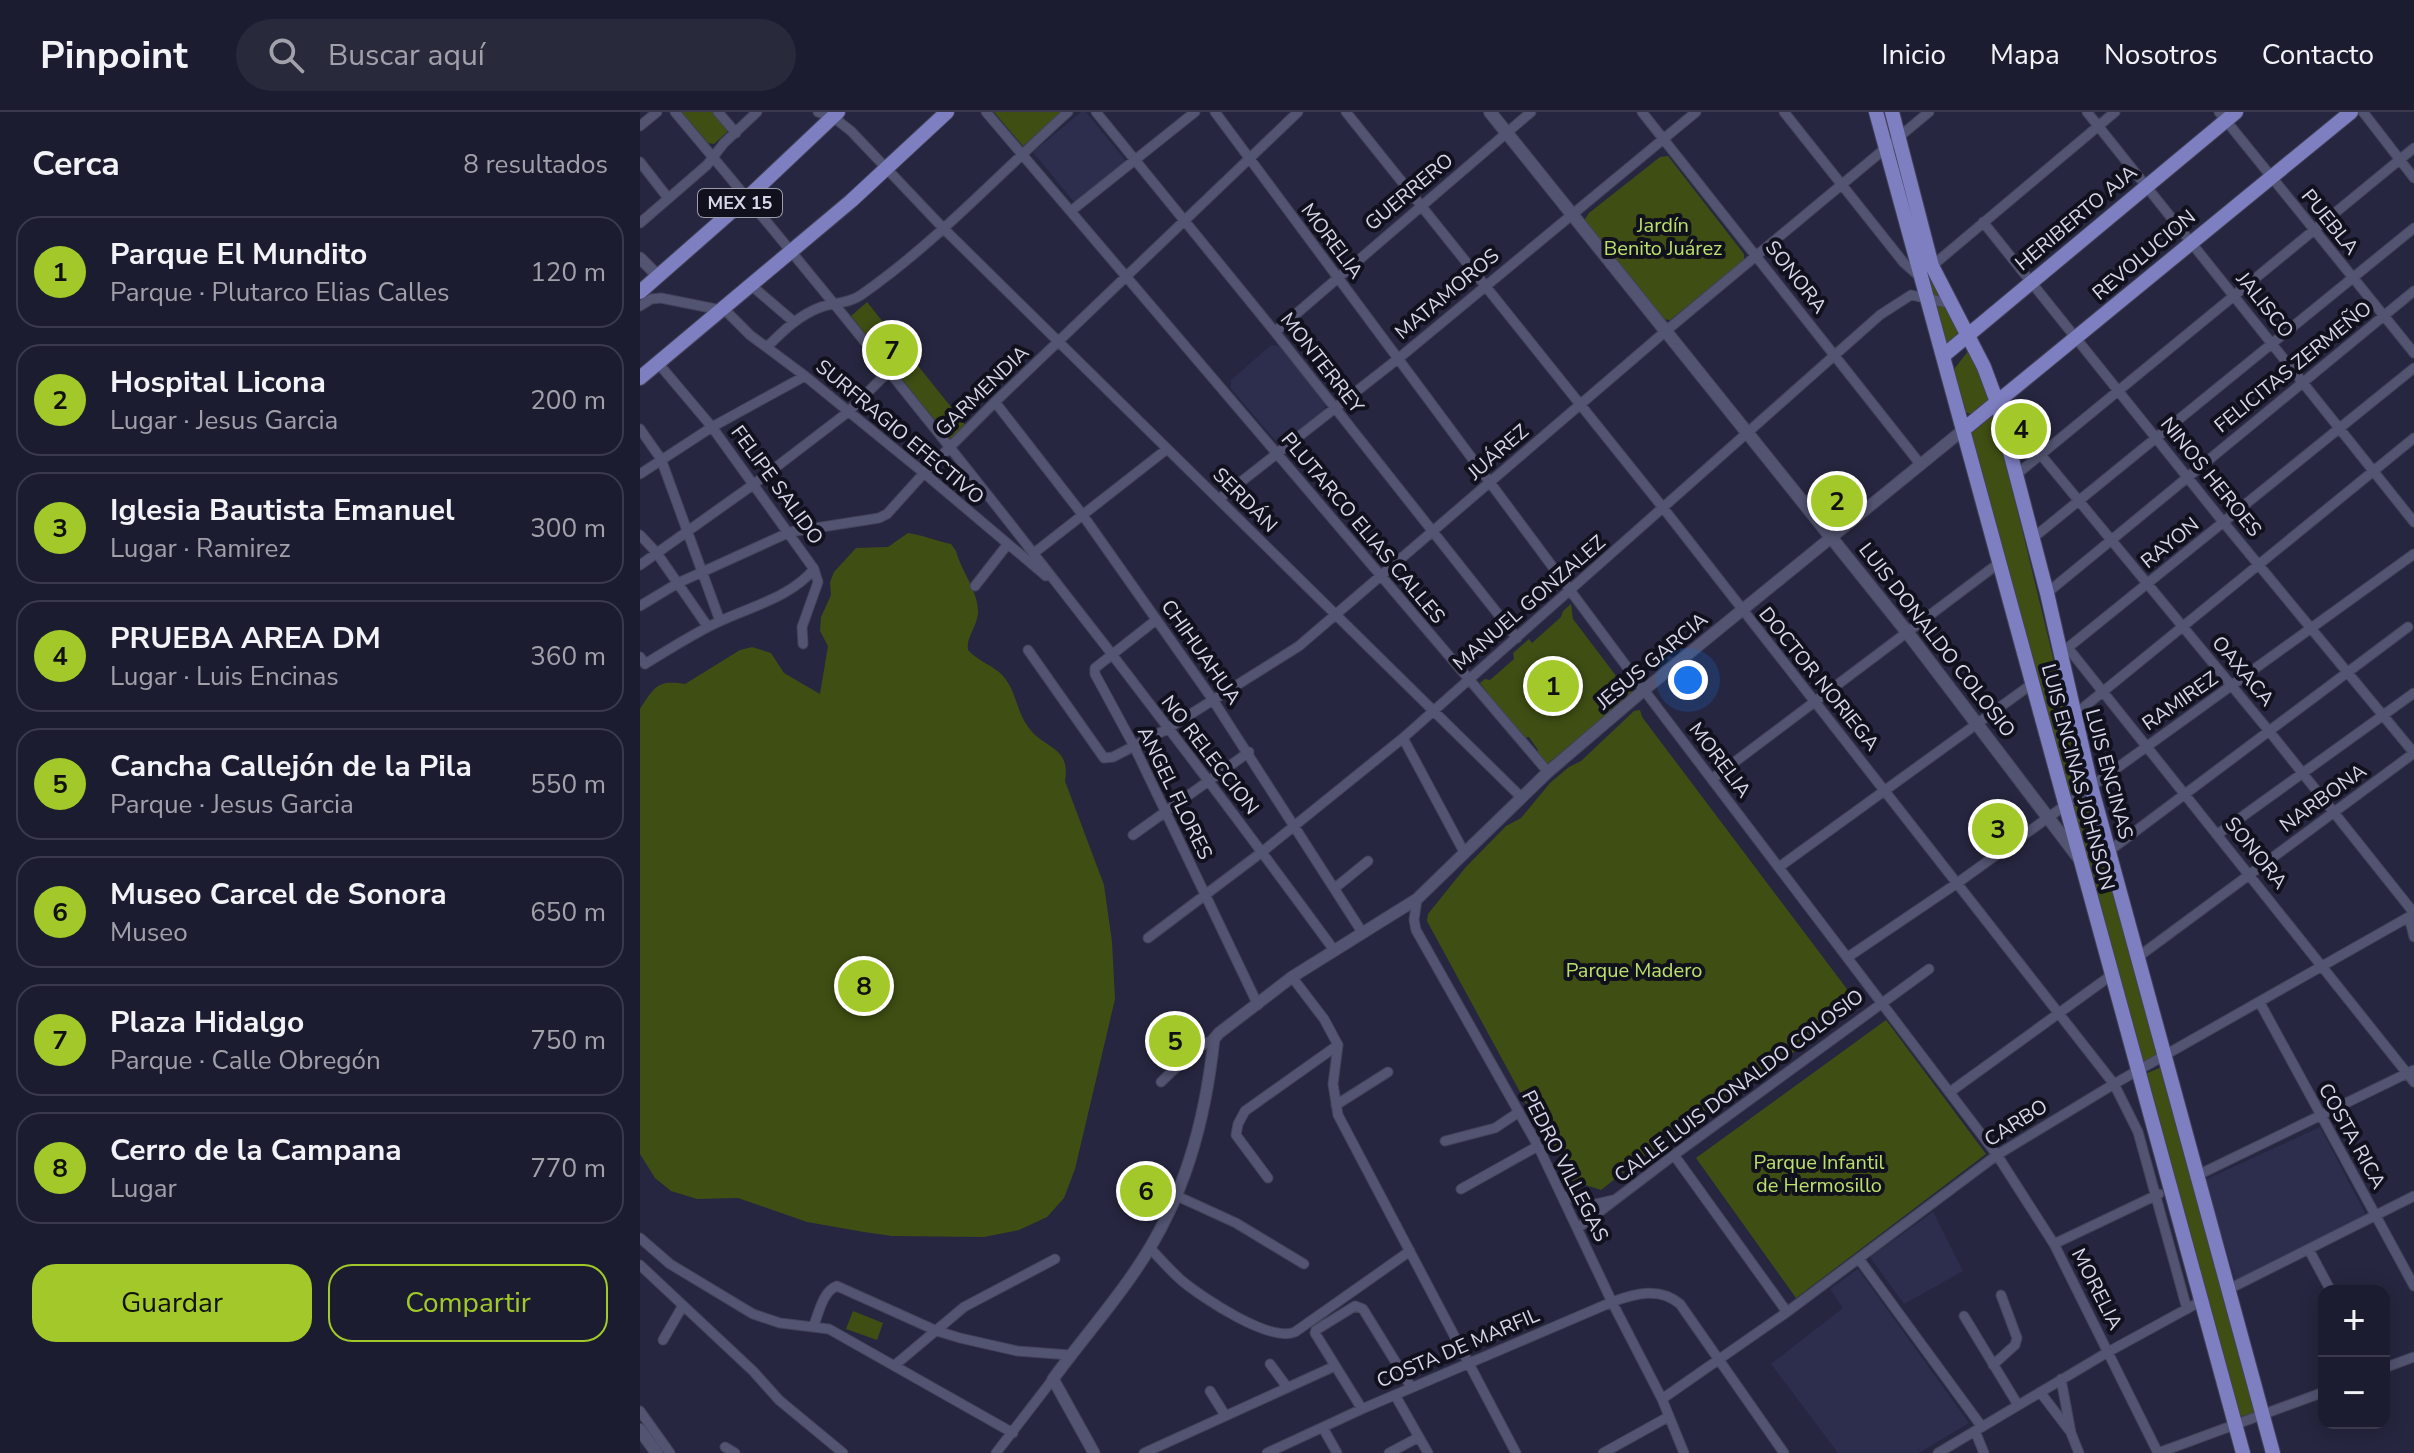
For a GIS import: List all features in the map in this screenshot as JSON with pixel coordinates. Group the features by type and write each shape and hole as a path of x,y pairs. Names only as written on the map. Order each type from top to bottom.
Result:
{"main road":[{"path":"640,378 792,252 947,112"},
{"name":"LUIS DONALDO COLOSIO","path":"1490,112 1907,632 2079,858"},
{"name":"LUIS ENCINAS JOHNSON","path":"1876,112 2064,805 2156,1126 2243,1453"},
{"name":"LUIS ENCINAS","path":"1892,112 1932,266 1968,334 1997,402 2063,652 2073,716 2091,786 2273,1453"},
{"name":"REVOLUCION","path":"1963,430 2351,112"},
{"name":"MEX 15","path":"640,292 836,114"},
{"name":"HERIBERTO AJA","path":"1943,356 2227,115"},
{"path":"640,1430 657,1453"},
{"path":"640,1442 648,1453"}],"street":[{"path":"640,126 657,112"},
{"path":"675,112 951,447 1055,583"},
{"path":"718,112 736,133"},
{"path":"640,223 714,159 719,149 757,112"},
{"path":"818,112 836,114"},
{"name":"PLUTARCO ELIAS CALLES","path":"986,112 1548,772"},
{"path":"767,347 794,322 822,307 849,303 860,296 944,229 1068,112"},
{"name":"MONTERREY","path":"1096,112 1517,638"},
{"path":"1071,211 1195,112"},
{"name":"MORELIA","path":"1215,112 1644,690 1997,1155 2054,1244 2158,1453"},
{"name":"GARMENDIA","path":"640,606 702,571 790,532 883,517 995,402 1298,112"},
{"name":"DOCTOR NORIEGA","path":"1346,112 1483,287 1664,509 2114,1084 2138,1132 2187,1309"},
{"name":"GUERRERO","path":"1275,332 1531,112"},
{"name":"SONORA","path":"1642,112 1921,465"},
{"name":"MATAMOROS","path":"1219,499 1399,358 1696,112"},
{"path":"1784,112 1904,263 1921,278"},
{"name":"JUÁREZ","path":"1028,650 1104,758 1167,729 1299,646 1667,330 1929,112"},
{"name":"JALISCO","path":"2087,112 2414,522"},
{"path":"1932,266 2115,112"},
{"path":"2363,112 2414,178"},
{"name":"SERDÁN","path":"836,114 944,229 1521,797"},
{"name":"PUEBLA","path":"2227,115 2271,177 2414,353"},
{"path":"2017,474 2414,148"},
{"path":"640,162 668,198"},
{"name":"NINOS HEROES","path":"1983,222 2224,523 2414,753"},
{"path":"2033,538 2414,228"},
{"path":"640,258 658,276"},
{"path":"752,286 794,322"},
{"name":"FELICITAS ZERMEÑO","path":"2047,593 2414,291"},
{"name":"MANUEL GONZALEZ","path":"1148,938 1262,852 1403,738 1903,299 1911,295 1927,299"},
{"path":"640,306 651,299 661,298 722,308"},
{"path":"1927,299 1952,304"},
{"name":"SURFRAGIO EFECTIVO","path":"722,308 750,335 805,376 1055,583"},
{"name":"FELIPE SALIDO","path":"658,363 712,427 814,569 818,582 802,627 803,644"},
{"name":"RAYON","path":"2063,652 2414,368"},
{"path":"640,565 848,412 889,371"},
{"path":"640,474 712,427 805,376"},
{"name":"CHIHUAHUA","path":"995,402 1082,514 1213,700 1362,932"},
{"path":"640,429 661,459 720,621"},
{"name":"JESUS GARCIA","path":"1214,1039 1292,977 1417,899 1548,772 1963,430"},
{"path":"2073,716 2414,438"},
{"path":"1034,553 1167,449"},
{"name":"OAXACA","path":"2041,455 2303,773 2412,915"},
{"path":"640,535 656,552 708,627"},
{"path":"975,586 1007,545"},
{"name":"RAMIREZ","path":"1848,957 1956,884 2414,554"},
{"path":"1712,779 1999,563"},
{"path":"642,660 785,592 803,581 814,569"},
{"name":"NO RELECCION","path":"1055,583 1334,950"},
{"path":"1111,655 1156,620"},
{"path":"2109,851 2408,627"},
{"name":"SONORA","path":"2063,652 2103,692 2410,1072 2414,1082"},
{"name":"ANGEL FLORES","path":"1111,655 1095,668 1095,674 1134,746 1258,1005"},
{"path":"1779,867 2032,684"},
{"path":"2218,834 2414,693"},
{"path":"1403,738 1464,852"},
{"path":"1133,835 1249,752"},
{"name":"NARBONA","path":"2138,957 2414,753"},
{"path":"1335,888 1368,861"},
{"name":"PEDRO VILLEGAS","path":"1417,899 1416,930 1564,1196 1612,1302 1662,1399 1684,1453"},
{"path":"2412,915 2414,937"},
{"name":"CARBO","path":"1662,1399 1787,1312 1997,1155 2114,1084 2412,915"},
{"name":"CALLE LUIS DONALDO COLOSIO","path":"1578,1228 1929,969"},
{"path":"1950,1092 2113,974"},
{"path":"1292,977 1324,1019 1338,1045 1333,1084 1338,1115 1516,1453"},
{"name":"COSTA RICA","path":"2260,1003 2414,1286"},
{"path":"1161,1082 1187,1056 1214,1039"},
{"path":"996,1453 1150,1248 1177,1196 1197,1138 1207,1100 1214,1039"},
{"path":"1268,1178 1236,1135 1238,1124 1245,1111 1338,1045"},
{"path":"1336,1105 1388,1072"},
{"path":"2198,1175 2410,1072"},
{"path":"1445,1141 1495,1128 1519,1112"},
{"path":"2138,1132 2156,1126"},
{"path":"1461,1189 1538,1146"},
{"path":"1674,1155 1787,1312"},
{"path":"2054,1244 2172,1187"},
{"path":"1177,1196 1236,1223 1304,1264"},
{"path":"1564,1196 1596,1204 1616,1199"},
{"path":"2229,1289 2414,1196"},
{"path":"640,1238 670,1264 753,1314 780,1323 814,1325 842,1335 1013,1433"},
{"path":"1150,1248 1183,1281 1230,1313 1285,1335 1308,1324 1410,1251"},
{"path":"2309,1250 2328,1285"},
{"path":"895,1365 974,1301 1055,1259"},
{"path":"1859,1259 1978,1429 1984,1453"},
{"path":"640,1265 753,1371 779,1400 843,1453"},
{"path":"814,1325 827,1294 837,1286 937,1331 1017,1351 1070,1355"},
{"name":"COSTA DE MARFIL","path":"1267,1453 1411,1387 1612,1302 1640,1295 1668,1294 1680,1304 1719,1358"},
{"path":"1993,1365 2015,1345 2017,1338 2001,1295"},
{"path":"1938,1453 2061,1379 2203,1300"},
{"path":"1362,1409 1316,1337 1316,1330 1360,1306 1411,1387"},
{"path":"663,1340 682,1307"},
{"path":"1964,1316 2018,1405"},
{"path":"2390,1366 2414,1357"},
{"path":"1719,1358 1784,1453"},
{"path":"1270,1364 1287,1387"},
{"path":"1144,1453 1335,1366"},
{"path":"1053,1379 1094,1453"},
{"path":"2061,1379 2071,1433 2079,1453"},
{"path":"1210,1391 1225,1415"},
{"path":"2040,1392 2071,1433"},
{"path":"2158,1453 2318,1394"},
{"path":"1395,1395 1428,1453"},
{"path":"640,1411 670,1453"},
{"path":"1603,1453 1668,1417"},
{"path":"1323,1428 1337,1453"},
{"path":"1389,1453 1419,1437"},
{"path":"725,1447 735,1453"}],"shaded area":[{"path":"1081,112 1086,112 1126,161 1075,203 1033,152"},
{"path":"1271,345 1280,346 1326,403 1324,411 1285,442 1275,440 1231,389 1231,380"},
{"path":"2320,1127 2366,1215 2236,1282 2205,1180"},
{"path":"1933,1212 1963,1271 1904,1304 1870,1257"},
{"path":"1858,1269 1969,1423 1919,1453 1838,1453 1771,1364 1843,1308 1830,1289"}],"green space":[{"path":"682,112 714,112 727,132 714,144 708,143"},
{"path":"994,112 1061,112 1023,146"},
{"name":"Jardín Benito Juárez","path":"1668,156 1744,254 1744,260 1670,320 1663,319 1586,225 1585,219 1660,157"},
{"path":"1934,280 1961,335 1946,350 1926,287"},
{"path":"867,302 967,427 951,440 851,316"},
{"path":"1969,350 1990,400 1971,414 1962,411 1951,373"},
{"path":"1994,414 2084,785 2068,796 1969,435"},
{"path":"908,533 951,544 956,551 978,605 968,650 1005,678 1029,728 1055,749 1064,761 1065,781 1104,885 1112,942 1115,999 1075,1169 1064,1198 1047,1217 1019,1230 984,1237 892,1236 807,1222 738,1198 697,1199 671,1191 655,1178 640,1154 640,709 658,686 685,684 740,650 752,647 771,653 784,673 820,694 828,646 820,631 821,617 831,595 830,582 834,572 856,548 888,547"},
{"path":"1571,604 1573,619 1626,689 1634,692 1546,765 1537,755 1538,750 1529,737 1522,738 1480,683 1490,680 1514,659 1513,653 1529,639 1532,643"},
{"name":"Parque Madero","path":"1640,710 1642,717 1859,1005 1649,1156 1644,1156 1601,1190 1570,1180 1562,1167 1564,1163 1538,1125 1427,921 1428,914 1465,868 1506,826 1521,818 1550,783 1581,761 1634,711"},
{"path":"2088,796 2159,1059 2144,1065 2073,807"},
{"name":"Parque Infantil de Hermosillo","path":"1886,1020 1986,1154 1796,1298 1696,1158"},
{"path":"2162,1067 2256,1412 2239,1417 2145,1074"},
{"path":"853,1311 883,1323 877,1340 846,1329"}],"place":[{"name":"Plaza Hidalgo","path":"892,350"},
{"name":"PRUEBA AREA DM","path":"2021,429"},
{"name":"Hospital Licona","path":"1837,501"},
{"name":"Parque El Mundito","path":"1553,686"},
{"name":"Iglesia Bautista Emanuel","path":"1998,829"},
{"name":"Cerro de la Campana","path":"864,986"},
{"name":"Cancha Callejón de la Pila","path":"1175,1041"},
{"name":"Museo Carcel de Sonora","path":"1146,1191"}]}
